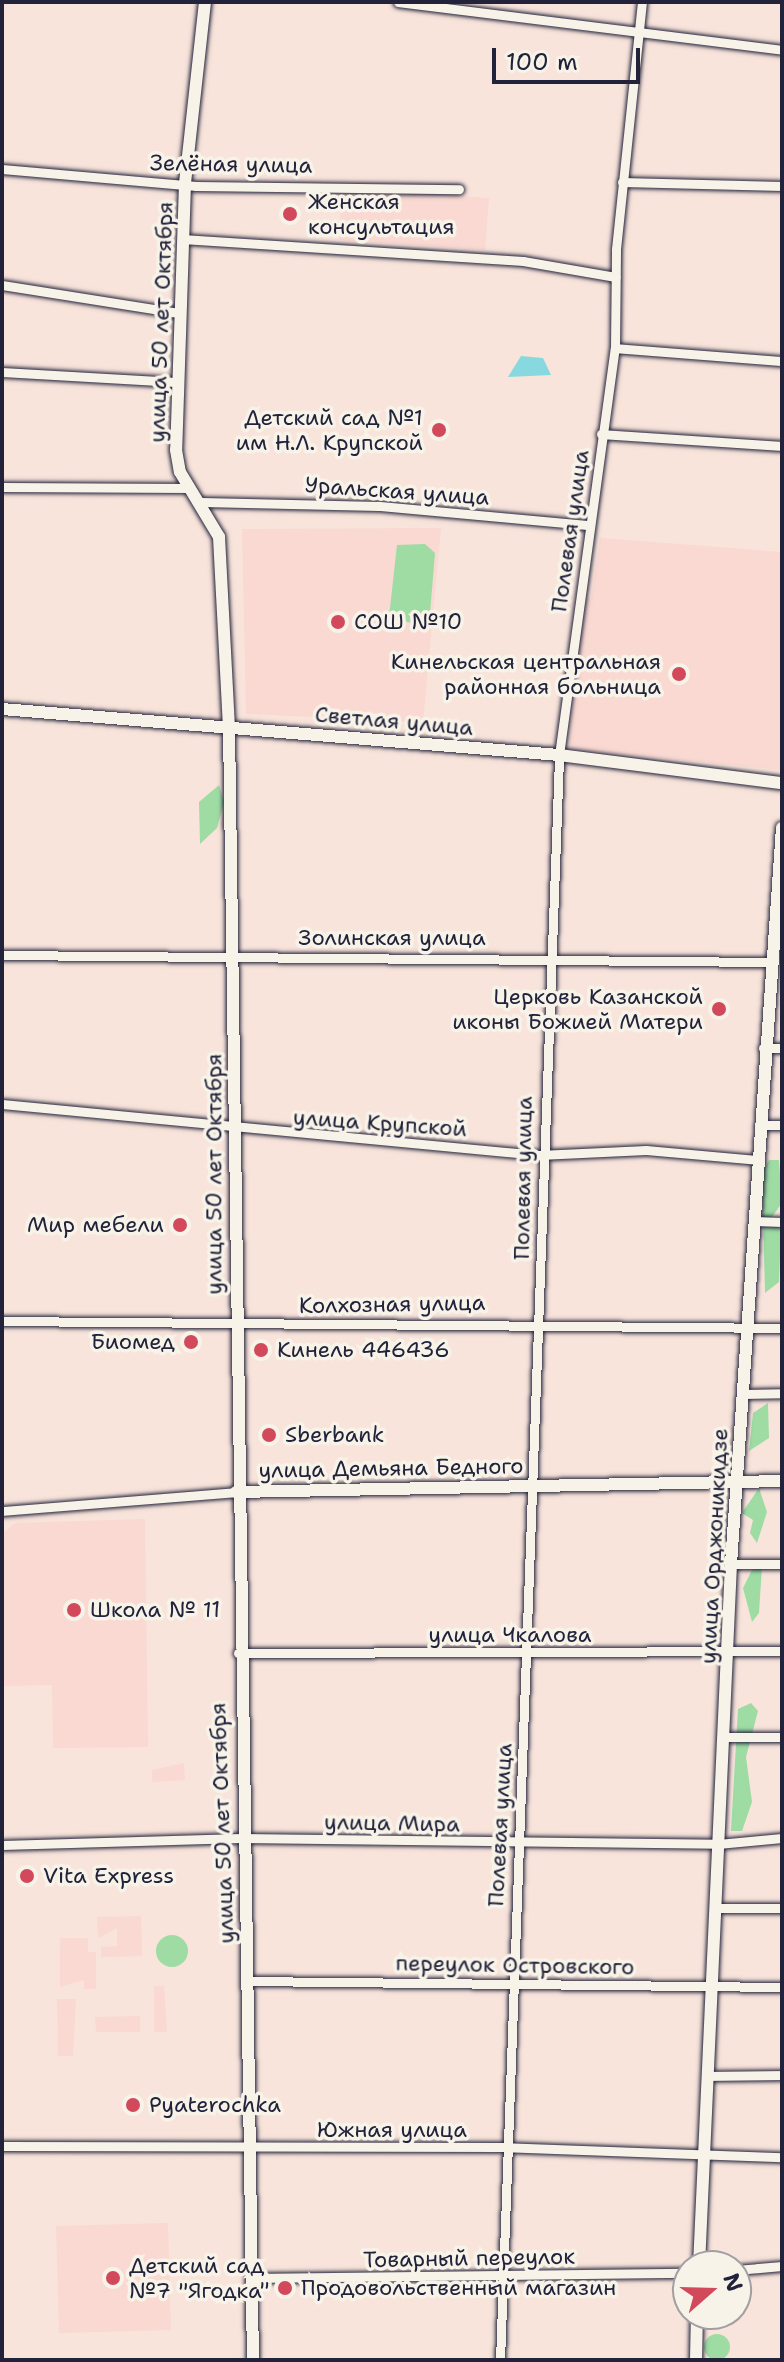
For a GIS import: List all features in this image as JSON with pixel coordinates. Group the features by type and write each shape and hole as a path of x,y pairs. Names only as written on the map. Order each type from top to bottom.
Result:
{"main road":[{"name":"улица 50 лет Октября","path":"205,2 185,184 176,450 190,488 202,502 221,553 229,727 234,957 238,1653 253,2360"},
{"name":"Светлая улица","path":"2,709 559,755 782,783"},
{"name":"улица Орджоникидзе","path":"700,2250 731,1564 763,1048 776,962 782,828"},
{"name":"улица Демьяна Бедного","path":"236,1492 782,1481"},
{"path":"696,2360 697,2330"}],"street":[{"path":"398,2 638,29 782,50"},
{"name":"Полевая улица","path":"500,2360 499,2276 509,1981 527,1654 539,1321 539,1155 559,755 588,525 615,348 622,182 642,2"},
{"name":"Зелёная улица","path":"2,169 185,184 459,189"},
{"path":"622,182 782,186"},
{"path":"182,239 523,261 616,277"},
{"path":"2,285 179,313"},
{"path":"615,348 782,361"},
{"path":"2,372 176,382"},
{"path":"601,434 782,446"},
{"path":"2,487 190,488"},
{"name":"Уральская улица","path":"202,502 379,506 588,525"},
{"name":"Золинская улица","path":"2,955 776,962"},
{"path":"763,1048 782,1048"},
{"name":"улица Крупской","path":"2,1104 234,1131 539,1155 646,1150 757,1160"},
{"path":"759,1125 782,1125"},
{"path":"754,1221 782,1222"},
{"name":"Колхозная улица","path":"2,1321 234,1324 539,1321 746,1331 782,1328"},
{"path":"743,1394 782,1393"},
{"name":"улица Демьяна Бедного","path":"2,1511 236,1492"},
{"path":"731,1564 782,1564"},
{"name":"улица Чкалова","path":"238,1653 782,1651"},
{"path":"725,1737 782,1737"},
{"name":"улица Мира","path":"2,1845 241,1838 718,1844 782,1838"},
{"path":"716,1908 782,1908"},
{"name":"переулок Островского","path":"247,1981 509,1981 782,1987"},
{"path":"707,2076 782,2075"},
{"name":"Южная улица","path":"2,2146 503,2147 703,2157 782,2157"},
{"path":"752,2269 782,2266"},
{"name":"Товарный переулок","path":"250,2278 672,2273"}],"shaded area":[{"path":"342,188 489,198 485,250 339,240"},
{"name":"СОШ №10","path":"441,528 423,722 246,714 242,529"},
{"name":"Кинельская центральная районная больница","path":"600,538 782,552 782,770 569,749 583,598 591,598"},
{"name":"Школа № 11","path":"145,1519 148,1747 53,1748 52,1685 2,1686 2,1534 15,1523"},
{"path":"184,1763 185,1780 152,1782 152,1770"},
{"path":"141,1916 142,1956 101,1957 101,1947 117,1946 117,1928 98,1938 97,1917"},
{"path":"60,1938 88,1938 88,1952 96,1952 96,1989 84,1989 84,1980 60,1987"},
{"path":"154,1986 164,1986 167,2032 154,2032"},
{"path":"57,1999 76,1999 73,2056 58,2056"},
{"path":"140,2016 140,2032 96,2032 95,2017"},
{"name":"Детский сад №7 \"Ягодка\"","path":"168,2223 171,2330 59,2333 56,2226"}],"green space":[{"path":"425,544 435,553 430,613 419,625 389,617 397,545"},
{"path":"219,785 224,802 217,828 200,844 199,802"},
{"path":"769,1160 779,1160 782,1203 772,1217 781,1231 779,1282 765,1293 762,1173"},
{"path":"768,1403 769,1438 749,1451 753,1413"},
{"path":"759,1488 767,1512 757,1543 750,1533 753,1520 742,1513"},
{"path":"762,1566 759,1613 752,1622 743,1588 752,1570"},
{"path":"751,1703 758,1711 746,1757 752,1802 742,1831 731,1831 738,1709"},
{"path":"172,1935 183,1940 188,1951 183,1962 172,1967 161,1962 156,1951 161,1940"},
{"path":"717,2334 726,2338 730,2347 726,2356 717,2360 708,2356 704,2347 708,2338"}],"water":[{"path":"521,356 543,358 551,375 508,377"}],"place":[{"name":"Женская консультация","path":"290,214"},
{"name":"Детский сад №1 им Н.Л. Крупской","path":"439,430"},
{"name":"СОШ №10","path":"338,622"},
{"name":"Кинельская центральная районная больница","path":"679,674"},
{"name":"Церковь Казанской иконы Божией Матери","path":"719,1009"},
{"name":"Мир мебели","path":"180,1225"},
{"name":"Биомед","path":"191,1342"},
{"name":"Кинель 446436","path":"261,1350"},
{"name":"Sberbank","path":"269,1435"},
{"name":"Школа № 11","path":"74,1610"},
{"name":"Vita Express","path":"27,1876"},
{"name":"Pyaterochka","path":"133,2105"},
{"name":"Детский сад №7 \"Ягодка\"","path":"113,2278"},
{"name":"Продовольственный магазин","path":"285,2288"}]}
